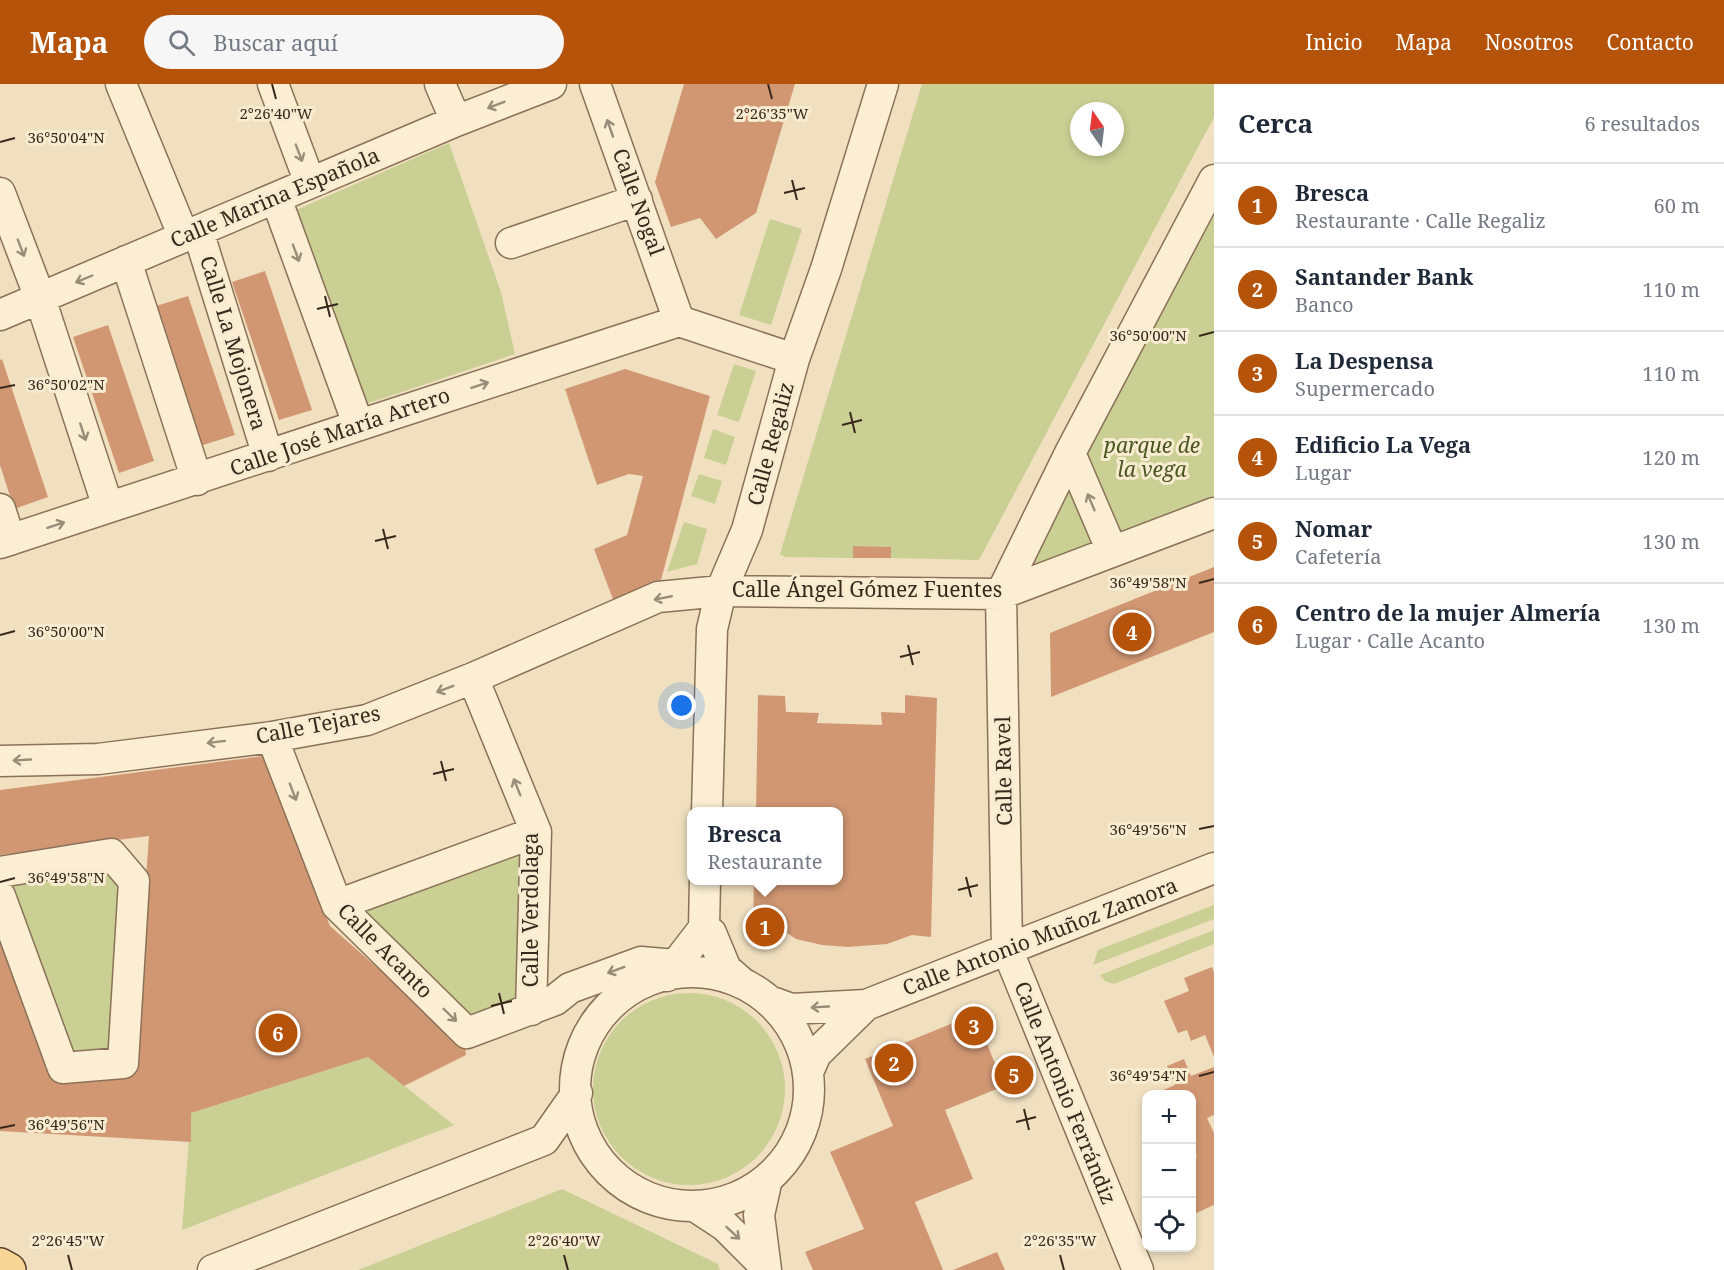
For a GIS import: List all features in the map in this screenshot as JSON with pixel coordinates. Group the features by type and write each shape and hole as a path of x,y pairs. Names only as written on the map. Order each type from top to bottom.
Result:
{"main road":[{"path":"0,1266 9,1270"}],"street":[{"name":"Calle La Mojonera","path":"121,84 191,234 268,456"},
{"path":"273,84 310,183"},
{"path":"440,84 456,121"},
{"name":"Calle Marina Española","path":"0,315 456,121 551,84"},
{"name":"Calle Nogal","path":"595,84 679,321"},
{"name":"Calle Regaliz","path":"707,807 712,628 721,591 747,530 794,359 826,269 883,84"},
{"path":"1001,594 1070,453 1214,180"},
{"path":"0,193 40,298 108,507"},
{"path":"276,198 358,424"},
{"path":"512,243 637,200"},
{"path":"126,261 197,480"},
{"path":"679,321 794,359"},
{"name":"Calle José María Artero","path":"5,542 197,480 358,424 679,321"},
{"path":"1070,453 1112,551"},
{"path":"0,509 5,542"},
{"name":"Calle Ángel Gómez Fuentes","path":"721,591 1001,594 1214,513"},
{"name":"Calle Tejares","path":"0,761 98,759 272,737 367,720 473,678 658,597 721,591"},
{"name":"Calle Ravel","path":"1001,594 1006,949"},
{"name":"Calle Verdolaga","path":"473,678 536,832 543,1005"},
{"name":"Calle Acanto","path":"272,737 337,905 467,1033 543,1005 570,988 641,962 741,982"},
{"path":"337,905 536,832"},
{"path":"0,872 111,854 134,881 123,1063 63,1068 0,896"},
{"name":"Calle Antonio Muñoz Zamora","path":"775,1003 791,1009 866,1005 1214,868"},
{"path":"704,928 711,933 726,969 741,982 775,1003 798,1036 810,1082 803,1131 781,1167 758,1187 730,1201 696,1207 653,1201 621,1183 592,1152 579,1124 575,1074 589,1032 621,995 652,978 678,970 704,928 705,885"},
{"name":"Calle Antonio Ferrándiz","path":"1006,949 1138,1270"},
{"path":"543,1005 584,1005 596,1022"},
{"name":"Calle Antonio Muñoz Zamora","path":"808,1072 816,1054 866,1005"},
{"path":"213,1270 544,1140 577,1093"},
{"path":"544,1140 592,1152"},
{"path":"765,1268 759,1215 767,1179"},
{"path":"696,1207 725,1226 765,1268"}],"green space":[{"path":"922,84 1214,84 1214,117 979,560 891,558 890,547 853,546 853,558 785,557 780,554"},
{"path":"449,143 501,292 515,354 366,404 296,210"},
{"name":"parque de la vega","path":"1214,202 1214,501 1022,576"},
{"path":"770,219 802,229 771,325 739,315"},
{"path":"734,364 756,371 739,422 717,415"},
{"path":"713,429 735,437 726,465 704,458"},
{"path":"699,474 722,481 715,504 691,496"},
{"path":"684,522 707,529 697,564 667,572"},
{"path":"520,849 521,1001 466,1019 352,911"},
{"path":"108,866 124,890 115,1054 67,1058 2,876"},
{"path":"1214,905 1214,919 1093,965 1098,950"},
{"path":"1214,930 1214,944 1114,984 1105,981 1100,975"},
{"path":"680,993 698,993 726,1000 757,1021 778,1052 785,1089 778,1126 757,1157 726,1178 698,1185 680,1185 644,1174 615,1150 604,1134 597,1117 593,1098 593,1080 604,1044 628,1015 644,1004 661,997"},
{"path":"368,1057 454,1125 182,1230 191,1113"},
{"path":"562,1189 718,1264 720,1270 358,1270"}],"building":[{"path":"684,84 795,84 756,213 716,239 700,218 671,227 655,182"},
{"path":"265,271 312,410 279,420 232,282"},
{"path":"188,296 235,435 200,446 153,307"},
{"path":"108,325 154,461 119,473 73,337"},
{"path":"2,359 48,497 14,509 0,465 0,360"},
{"path":"625,369 710,396 661,580 614,602 594,549 627,535 643,476 629,474 597,485 565,389"},
{"path":"853,546 891,547 891,558 853,558"},
{"path":"1214,567 1214,632 1051,697 1050,633"},
{"path":"758,695 785,696 786,712 819,713 817,723 882,725 881,712 905,713 905,695 937,698 931,937 912,935 887,944 848,947 822,945 796,939 783,930 753,931 754,885 843,885 843,807 756,807"},
{"path":"264,756 330,926 465,1045 466,1055 404,1086 368,1057 191,1113 191,1142 0,1131 0,940 59,1083 132,1071 149,836 0,855 0,790"},
{"path":"1212,967 1214,972 1214,1057 1205,1035 1191,1041 1187,1030 1178,1033 1164,1001 1189,991 1184,978"},
{"path":"975,1014 1004,1086 945,1110 973,1179 915,1202 943,1270 813,1270 805,1252 864,1229 830,1152 893,1126 865,1059"},
{"path":"1184,1059 1191,1076 1214,1067 1214,1115 1207,1118 1214,1133 1214,1205 1196,1213 1196,1090 1163,1090 1175,1085 1167,1066"},
{"path":"997,1252 1005,1270 953,1270"}],"place":[{"name":"Edificio La Vega","path":"1132,632"},
{"name":"Bresca","path":"765,927"},
{"name":"La Despensa","path":"974,1026"},
{"name":"Centro de la mujer Almería","path":"278,1033"},
{"name":"Santander Bank","path":"894,1063"},
{"name":"Nomar","path":"1014,1075"}]}
